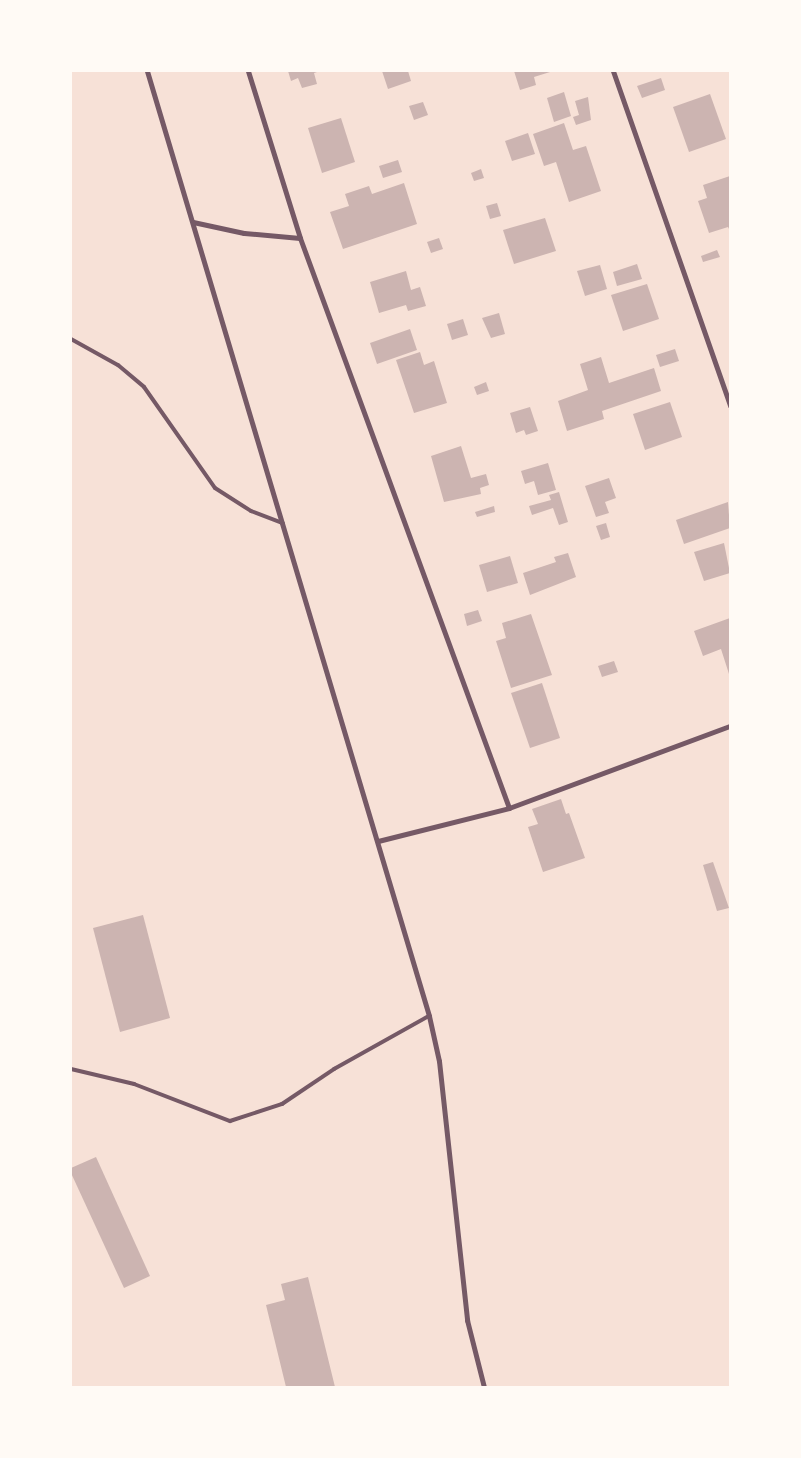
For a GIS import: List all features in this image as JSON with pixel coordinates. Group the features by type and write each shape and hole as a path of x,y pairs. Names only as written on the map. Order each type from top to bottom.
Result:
{"street":[{"path":"147,71 429,1016 439,1062 467,1320 484,1387"},
{"path":"248,71 300,238 509,808"},
{"path":"613,71 730,406"},
{"path":"193,222 244,233 300,238"},
{"path":"378,841 509,808 730,726"}],"lane":[{"path":"71,339 118,366 144,387 215,488 251,511 283,524"},
{"path":"71,1069 134,1084 230,1121 282,1104 334,1069 429,1016"}],"building":[{"path":"288,71 320,71 314,73 317,84 302,88 298,78 291,81"},
{"path":"382,71 408,71 411,81 388,89"},
{"path":"514,71 550,72 534,77 536,85 520,90"},
{"path":"661,78 665,90 642,98 637,86"},
{"path":"564,92 571,116 554,122 547,98"},
{"path":"710,94 726,139 689,152 673,107"},
{"path":"588,97 591,120 576,125 573,117 579,115 575,101"},
{"path":"423,102 428,115 414,120 409,106"},
{"path":"341,118 355,162 322,173 308,128"},
{"path":"564,123 573,150 586,146 601,191 569,202 556,162 544,166 533,134"},
{"path":"528,133 535,154 512,161 505,141"},
{"path":"398,160 402,172 383,178 379,166"},
{"path":"481,169 484,178 474,181 471,173"},
{"path":"730,176 730,231 728,227 709,233 698,201 707,198 703,185"},
{"path":"404,183 417,224 343,249 330,212 349,206 345,194 369,186 372,194"},
{"path":"497,203 501,216 490,219 486,206"},
{"path":"545,218 556,251 514,264 503,230"},
{"path":"439,238 443,249 431,253 427,242"},
{"path":"717,250 720,257 703,262 701,256"},
{"path":"637,264 642,279 617,286 613,272"},
{"path":"600,265 607,289 585,296 577,271"},
{"path":"406,271 411,290 420,287 426,306 408,311 406,305 379,313 370,282"},
{"path":"647,284 659,319 623,331 611,295"},
{"path":"499,313 505,334 491,338 482,318"},
{"path":"463,319 468,335 452,340 447,324"},
{"path":"410,329 417,350 377,364 370,343"},
{"path":"675,349 679,361 660,367 656,355"},
{"path":"420,352 424,365 434,361 447,403 414,413 396,360"},
{"path":"601,357 609,383 654,368 661,391 602,411 604,419 567,431 558,401 588,390 580,364"},
{"path":"486,382 489,391 477,395 474,387"},
{"path":"670,402 682,437 645,450 633,414"},
{"path":"530,407 538,431 526,435 524,430 516,433 510,413"},
{"path":"461,446 471,478 486,474 489,485 480,488 481,494 444,502 431,456"},
{"path":"548,463 556,490 538,495 534,481 525,484 521,471"},
{"path":"609,478 616,498 605,502 609,513 596,517 585,486"},
{"path":"559,492 568,522 559,525 553,508 532,515 529,506 551,500 549,495"},
{"path":"728,502 730,528 684,544 676,520"},
{"path":"494,506 495,512 477,517 475,512"},
{"path":"606,523 610,537 601,540 596,526"},
{"path":"724,543 730,573 704,581 694,552"},
{"path":"568,553 576,577 530,595 523,573 556,562 554,557"},
{"path":"510,556 518,583 487,592 479,565"},
{"path":"478,610 482,621 467,626 464,614"},
{"path":"531,614 552,675 511,688 496,641 506,638 502,623"},
{"path":"730,618 729,674 721,649 703,656 694,631"},
{"path":"614,661 618,672 602,677 598,666"},
{"path":"542,683 560,738 530,748 511,693"},
{"path":"561,799 566,814 569,813 585,858 543,872 528,827 538,824 532,809"},
{"path":"713,862 729,908 717,911 703,865"},
{"path":"143,915 170,1018 120,1032 93,928"},
{"path":"96,1157 150,1276 124,1288 71,1173 71,1168"},
{"path":"308,1277 335,1387 286,1387 266,1305 285,1300 281,1284"}]}
